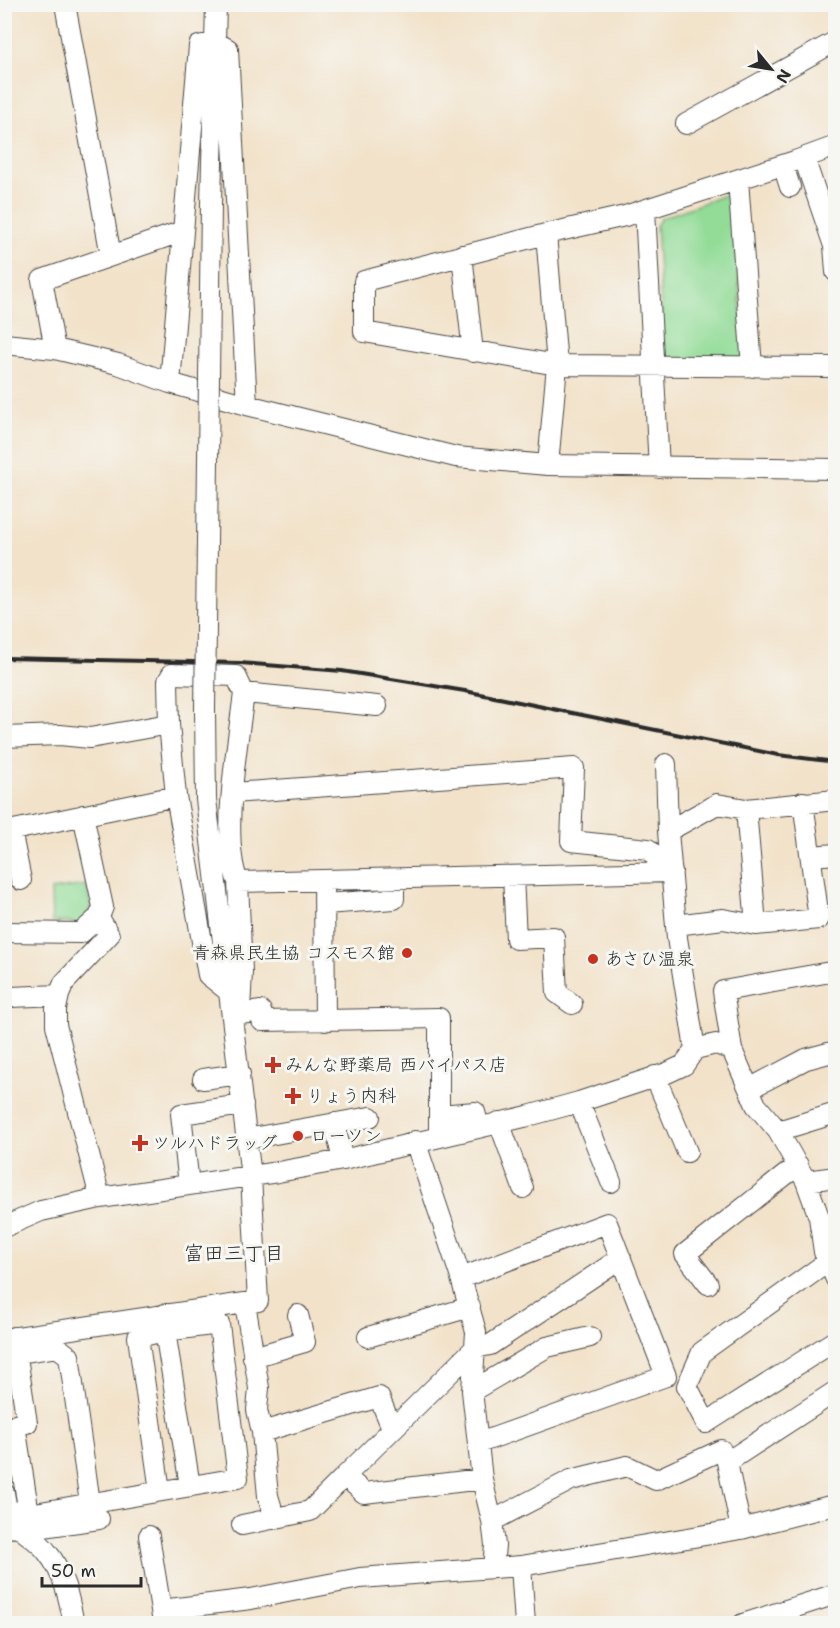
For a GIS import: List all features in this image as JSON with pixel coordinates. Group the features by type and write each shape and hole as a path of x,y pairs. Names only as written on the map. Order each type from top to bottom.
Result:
{"street":[{"path":"64,4 111,256"},
{"path":"216,4 209,378 206,799 228,991 237,1017"},
{"path":"686,124 836,41"},
{"path":"170,383 199,46 215,42 228,49 247,405"},
{"path":"836,146 738,180 710,182 645,210 364,281 364,332 557,365 836,368"},
{"path":"804,158 833,248 836,272"},
{"path":"783,165 790,187"},
{"path":"738,180 752,367"},
{"path":"645,210 659,468"},
{"path":"55,349 42,280 183,231"},
{"path":"546,234 557,365 548,465"},
{"path":"462,255 473,352"},
{"path":"4,344 55,349 118,364 170,383 247,405 456,457 548,465 836,469"},
{"path":"10,1346 165,1322 258,1300 251,1177 240,1074 237,1017 242,972 238,882 232,868 230,834 244,693 236,676 172,674 168,681 169,724 176,796 208,975 228,991"},
{"path":"244,693 377,706"},
{"path":"4,736 60,735 90,738 169,724"},
{"path":"666,764 668,831 676,925 695,1049"},
{"path":"233,793 574,768 571,841 648,849 672,872"},
{"path":"21,879 8,831 176,796"},
{"path":"668,831 717,804 746,809 836,800"},
{"path":"676,925 723,919 756,925 827,918 811,856 803,802"},
{"path":"746,809 756,925"},
{"path":"4,932 81,933 99,917 103,907 83,815"},
{"path":"811,856 836,854"},
{"path":"238,882 672,872"},
{"path":"513,876 516,939 554,937 557,993 572,1004"},
{"path":"324,904 394,899 394,879"},
{"path":"324,880 325,1021"},
{"path":"99,917 109,935 64,983 59,995 57,1025 100,1198"},
{"path":"741,1529 724,1456 687,1386 702,1352 831,1260 819,1216 802,1173 778,1131 756,1105 732,1050 723,991 836,971"},
{"path":"4,995 11,997 59,995"},
{"path":"237,1017 261,1011 262,1021 439,1018 439,1136"},
{"path":"4,1227 41,1211 100,1198 251,1177 343,1160 479,1127 579,1102 655,1076 684,1065 695,1049 716,1044 732,1050"},
{"path":"749,1089 806,1059 836,1051"},
{"path":"203,1079 240,1074"},
{"path":"655,1076 687,1152"},
{"path":"579,1102 612,1182"},
{"path":"189,1185 181,1114 243,1105"},
{"path":"439,1115 475,1112 479,1127"},
{"path":"778,1131 836,1113"},
{"path":"247,1139 370,1117"},
{"path":"499,1122 523,1188"},
{"path":"334,1124 343,1160"},
{"path":"415,1142 461,1278 476,1332 472,1392 482,1479 495,1545 493,1568"},
{"path":"708,1284 685,1254 802,1173 836,1177"},
{"path":"461,1278 607,1223 666,1376 479,1443"},
{"path":"242,1525 310,1511 475,1348 490,1344 621,1258"},
{"path":"244,1303 260,1388 257,1410 262,1432 268,1496 274,1519"},
{"path":"368,1337 470,1307"},
{"path":"253,1357 305,1342 298,1315"},
{"path":"165,1322 190,1486"},
{"path":"19,1524 95,1511 160,1491 238,1478 219,1324 165,1322 138,1337 160,1491"},
{"path":"472,1392 547,1347 590,1336"},
{"path":"706,1423 836,1340"},
{"path":"10,1346 57,1347 69,1356 95,1511"},
{"path":"10,1346 27,1423 15,1425 19,1524"},
{"path":"492,1521 571,1480 627,1466 656,1480 724,1456 836,1391"},
{"path":"262,1432 379,1397 392,1428"},
{"path":"345,1476 364,1493 482,1479"},
{"path":"4,1493 7,1510 46,1551 60,1573 68,1593 74,1623"},
{"path":"149,1536 162,1617 360,1578 521,1566 741,1529 835,1506"},
{"path":"521,1566 525,1623"},
{"path":"743,1623 836,1594"}],"green space":[{"path":"725,195 733,200 744,354 737,362 672,361 664,353 656,226 661,218"},
{"path":"86,885 91,906 82,923 52,922 51,890"}],"railway":[{"path":"4,658 240,663 342,671 465,691 778,755 836,762"}],"place":[{"name":"青森県民生協 コスモス館","path":"407,953"},
{"name":"あさひ温泉","path":"593,959"},
{"name":"みんな野薬局 西バイパス店","path":"273,1065"},
{"name":"りょう内科","path":"293,1096"},
{"name":"ローソン","path":"298,1136"},
{"name":"ツルハドラッグ","path":"140,1143"}],"district":[{"name":"富田三丁目","path":"234,1253"}]}
